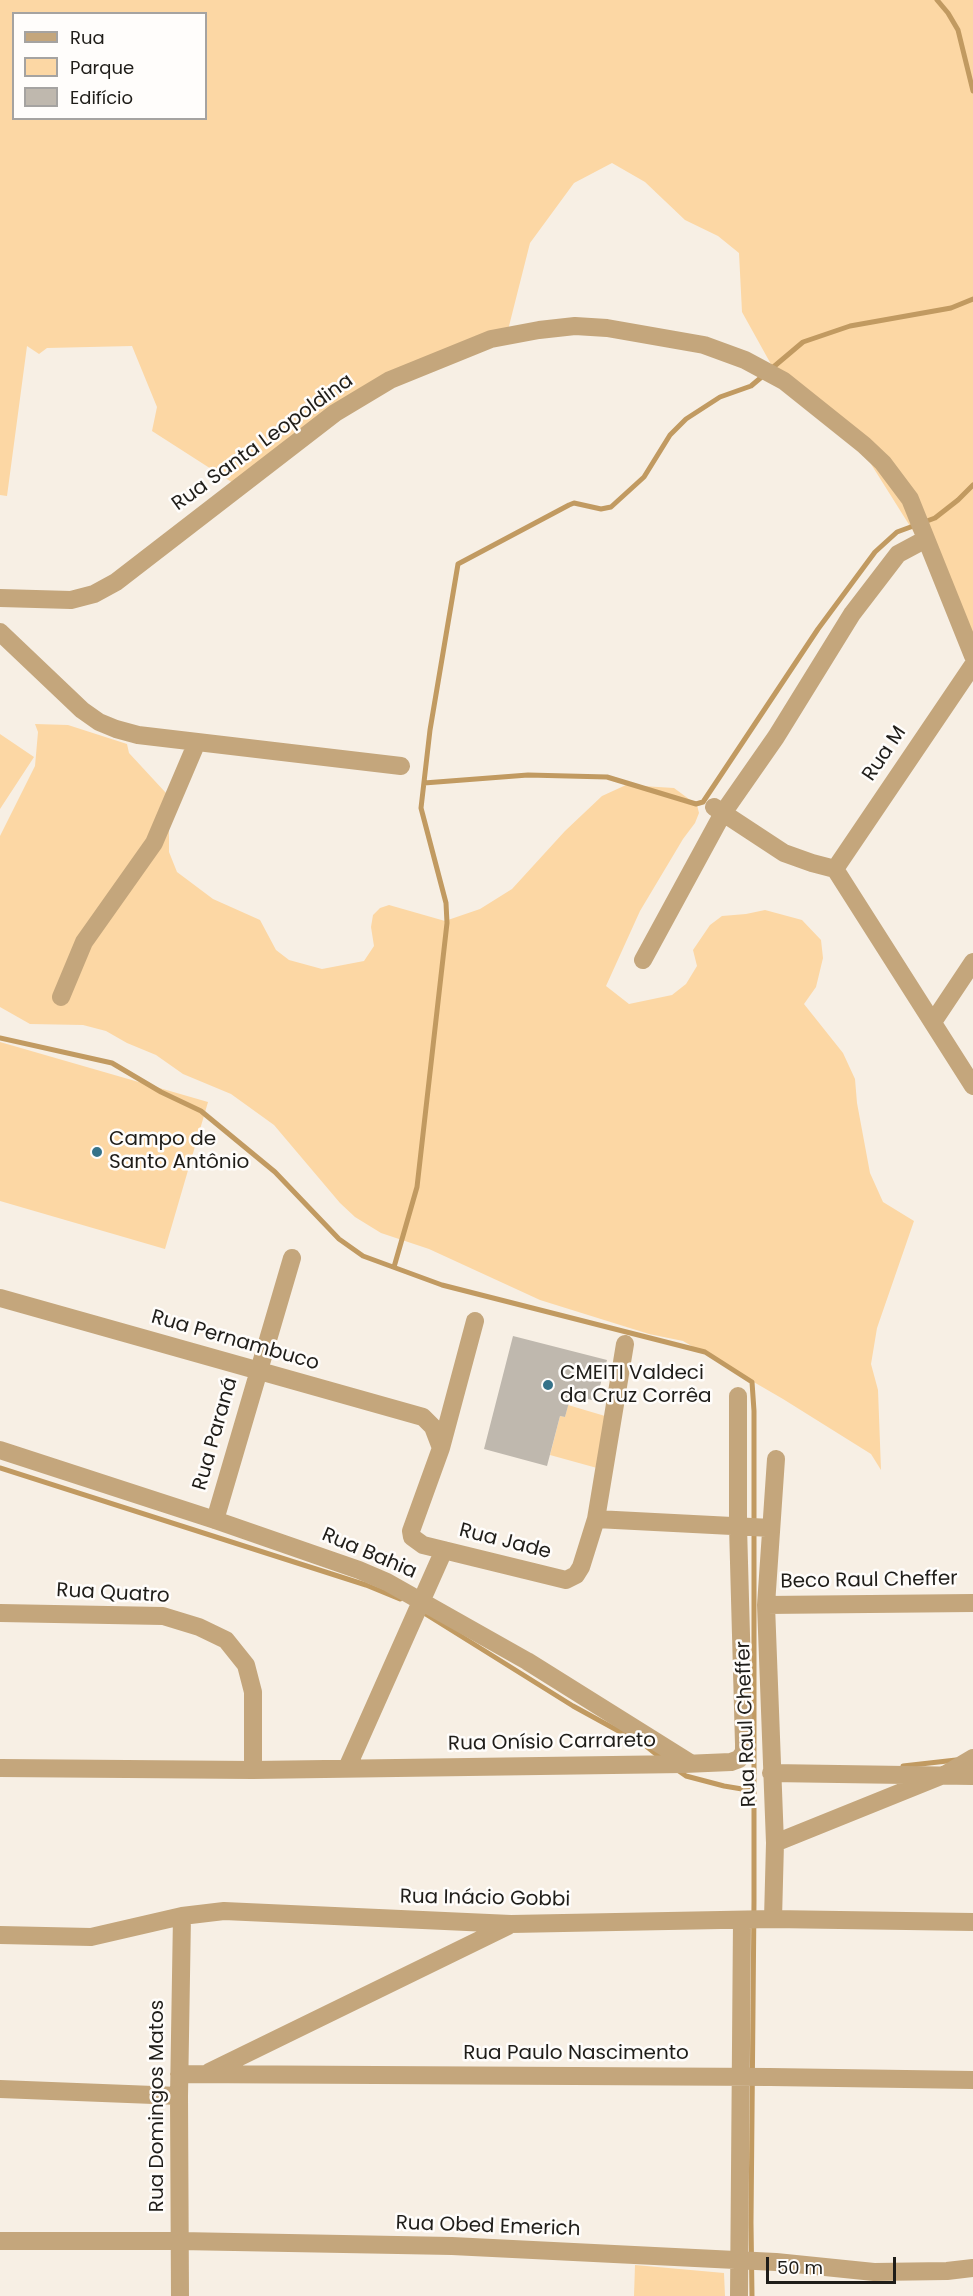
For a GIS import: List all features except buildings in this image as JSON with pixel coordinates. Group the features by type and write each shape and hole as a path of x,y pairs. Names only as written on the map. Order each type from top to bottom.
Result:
{"street":[{"name":"Rua Santa Leopoldina","path":"0,598 71,600 94,594 116,582 335,413 390,380 491,339 575,326 607,328 704,345 745,360 784,381 883,463 910,500 973,656"},
{"path":"643,960 718,810 776,737 852,614 898,554 926,539"},
{"path":"0,632 82,710 99,723 138,735 401,766"},
{"name":"Rua M","path":"835,868 973,665"},
{"path":"61,997 84,942 154,843 197,742"},
{"path":"718,810 784,853 835,868 973,1086"},
{"path":"933,1022 973,962"},
{"name":"Rua Paraná","path":"215,1520 292,1258"},
{"name":"Rua Pernambuco","path":"0,1299 423,1418 433,1426 441,1448"},
{"name":"Rua Jade","path":"475,1321 441,1448 411,1531 412,1537 423,1545 566,1580 572,1579 581,1568 596,1519 625,1344"},
{"name":"Rua Onísio Carrareto","path":"0,1768 253,1770 687,1764 739,1759 744,1752 745,1526 738,1396"},
{"name":"Rua Bahia","path":"0,1450 215,1520 387,1582 527,1661 687,1764"},
{"name":"Rua Raul Cheffer","path":"773,1919 775,1843 766,1605 776,1458"},
{"path":"596,1519 771,1528"},
{"path":"347,1768 444,1550"},
{"name":"Beco Raul Cheffer","path":"766,1605 973,1603"},
{"name":"Rua Quatro","path":"0,1612 163,1616 199,1627 225,1640 246,1665 253,1692 253,1770"},
{"path":"771,1773 962,1769"},
{"path":"775,1843 962,1769"},
{"name":"Rua Inácio Gobbi","path":"0,1935 91,1937 182,1916 224,1911 511,1924 773,1919 973,1922"},
{"name":"Rua Domingos Matos","path":"180,2296 179,2074 182,1916"},
{"path":"739,2296 742,1920"},
{"path":"205,2074 511,1924"},
{"name":"Rua Paulo Nascimento","path":"179,2074 973,2080"},
{"path":"0,2089 179,2096"},
{"name":"Rua Obed Emerich","path":"0,2241 180,2241 452,2246 776,2262 874,2272 947,2271 973,2268"}],"green space":[{"path":"0,0 973,0 973,639 930,558 849,429 772,366 742,312 739,253 718,236 685,220 645,182 612,163 574,183 530,243 508,330 462,343 233,483 152,431 157,407 132,346 47,348 39,354 27,346 7,496 0,495"},
{"path":"35,724 68,725 127,744 129,753 166,793 169,811 169,852 177,872 213,899 260,920 276,950 289,960 322,969 364,961 374,946 371,927 373,915 380,908 389,905 445,921 480,909 512,889 565,831 602,796 626,785 674,788 697,805 699,813 695,823 640,911 606,986 629,1004 672,995 686,984 697,966 693,950 710,925 722,916 765,910 802,920 821,940 823,958 816,987 804,1004 843,1053 855,1079 857,1103 870,1173 883,1202 914,1221 877,1328 871,1364 878,1390 881,1470 871,1454 783,1399 683,1341 649,1334 540,1300 429,1249 381,1233 355,1217 340,1203 274,1125 231,1094 183,1074 156,1055 106,1031 83,1025 30,1024 0,1007 0,836 35,766 38,732"},
{"path":"0,734 34,757 0,809"},
{"name":"Campo de Santo Antônio","path":"0,1042 208,1102 165,1249 0,1201"},
{"path":"568,1405 605,1416 597,1468 550,1455 560,1416 565,1417"},
{"path":"635,2265 724,2273 725,2296 634,2296"}],"waterway":[{"path":"937,0 958,30 973,91"},
{"path":"771,369 803,342 850,326 951,308 973,299"},
{"path":"394,1267 417,1187 447,923 446,903 421,808 430,730 458,564 574,503 601,509 611,507 644,477 670,435 686,419 720,397 751,386 764,375"},
{"path":"424,783 528,775 607,777 696,804 703,802 818,629 875,552 897,532 935,518 973,485"},
{"path":"0,1038 112,1063 161,1092 201,1111 275,1172 339,1239 363,1256 442,1285 705,1352 752,1382 754,1411 752,2296"},
{"path":"0,1468 366,1585 400,1599"},
{"path":"424,1613 573,1706 646,1746 661,1758"},
{"path":"903,1766 956,1760"},
{"path":"676,1769 686,1776 754,1791"}],"place":[{"name":"Campo de Santo Antônio","path":"97,1152"},
{"name":"CMEITI Valdeci da Cruz Corrêa","path":"548,1385"}]}
